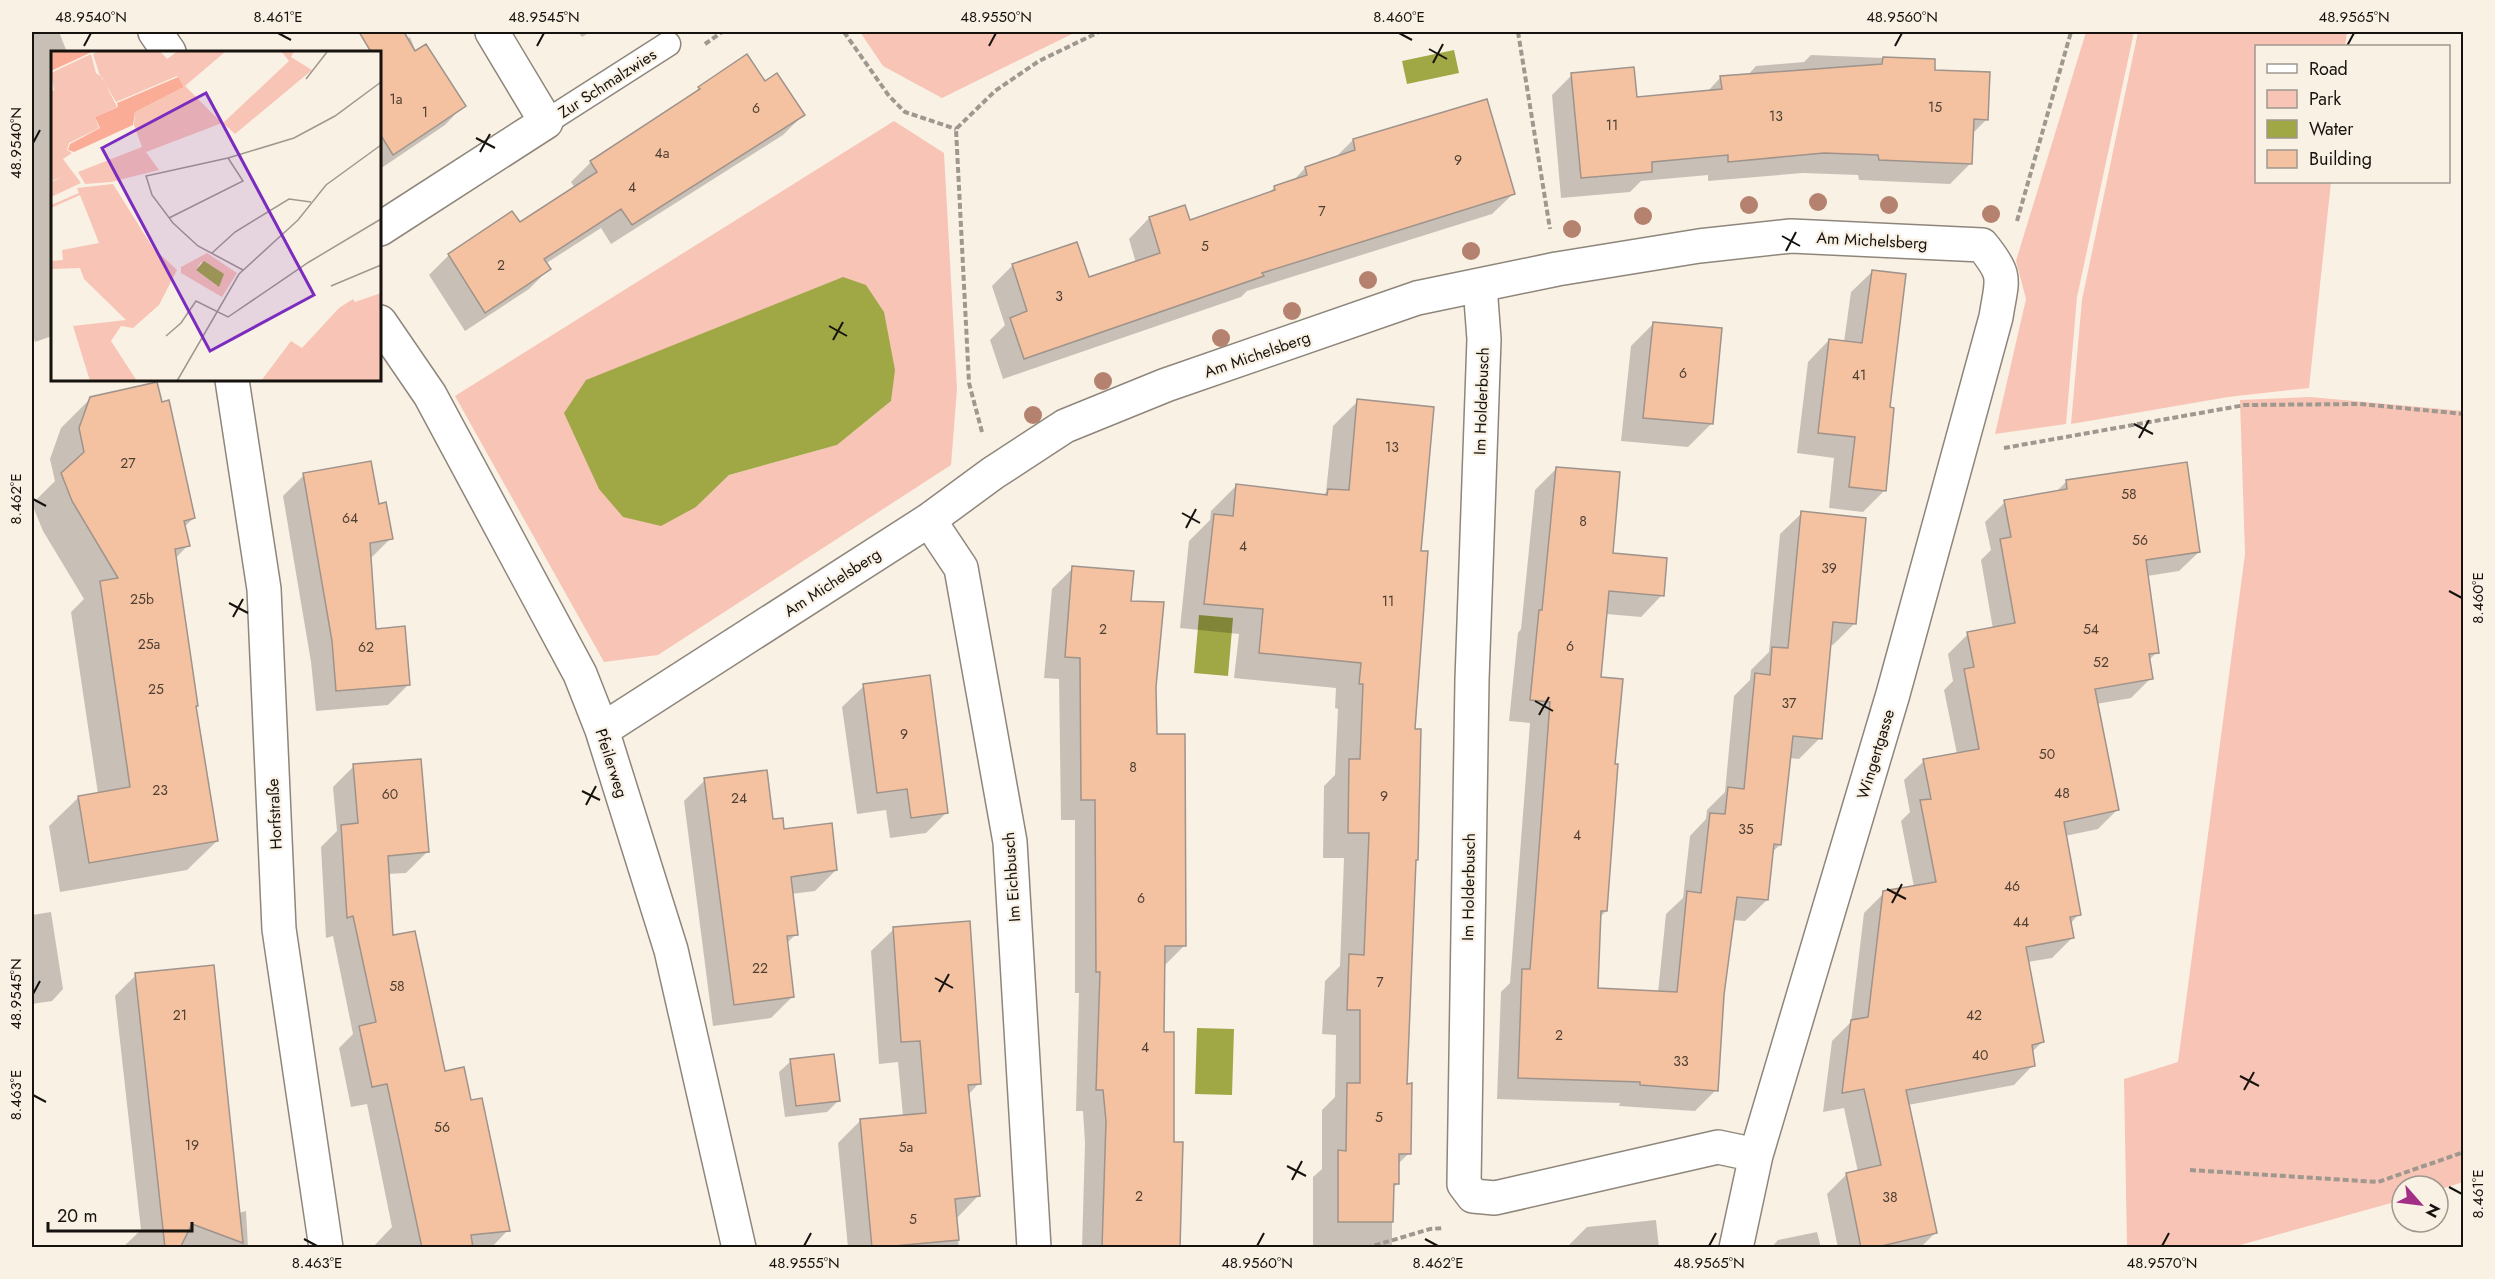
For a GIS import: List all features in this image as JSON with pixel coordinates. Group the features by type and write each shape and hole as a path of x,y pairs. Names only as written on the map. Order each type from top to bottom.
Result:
{"street":[{"path":"154,32 168,51"},
{"name":"Zur Schmalzwies","path":"381,228 546,122 492,32"},
{"name":"Am Michelsberg","path":"602,730 929,520 993,472 1065,426 1166,385 1418,298 1557,269 1699,246 1791,236 1982,245 1994,260"},
{"name":"Wingertgasse","path":"1736,1248 1756,1155 1893,694 1996,317 2003,275 1994,260"},
{"name":"Im Holderbusch","path":"1480,286 1484,339 1472,680 1464,1184 1473,1196 1495,1198 1718,1148 1756,1155"},
{"name":"Pfeilerweg","path":"381,323 430,395 580,674 602,730 671,950 739,1248"},
{"name":"Horfstraße","path":"232,381 264,589 279,929 326,1248"},
{"name":"Im Eichbusch","path":"929,520 961,568 1010,842 1034,1248"}],"lane":[{"name":"Zur Schmalzwies","path":"546,122 668,44"}],"path":[{"path":"844,32 888,96 905,112 956,129"},
{"path":"993,472 969,382 956,129 995,91 1040,61 1099,32"},
{"path":"1518,32 1557,269"},
{"path":"1994,260 2015,226 2071,32"},
{"path":"1962,440 1997,449 2245,405 2360,404 2463,414"},
{"path":"2190,1170 2378,1182 2463,1152"},
{"path":"1366,1248 1430,1229"}],"green space":[{"path":"860,32 1076,32 942,98 883,66"},
{"path":"2086,32 2134,32 2077,297 2066,424 1995,434 2026,299 2016,261"},
{"path":"2138,32 2347,32 2345,45 2255,45 2255,183 2331,183 2309,388 2228,397 2071,424 2082,300"},
{"path":"894,121 944,153 957,389 951,465 658,655 604,662 455,396","holes":["891,401 837,445 729,475 696,507 623,517"]},
{"path":"2310,397 2463,411 2463,1182 2450,1186 2450,1174 2390,1174 2390,1203 2233,1247 2127,1247 2124,1079 2178,1062 2245,554 2240,400"}],"water":[{"path":"1454,50 1459,73 1407,84 1402,61"},
{"path":"843,277 866,285 884,312 895,370 891,401 837,445 729,475 696,507 661,526 623,517 599,489 564,413 586,380"},
{"path":"1199,615 1233,618 1228,676 1194,673"},
{"path":"1197,1028 1234,1029 1232,1095 1195,1094"}],"building":[{"path":"359,32 404,32 415,51 426,44 466,106 393,155 381,136 381,51 370,51"},
{"path":"747,54 765,81 777,73 805,115 632,225 621,209 544,259 551,269 485,313 448,254 512,211 520,222 597,172 590,161 700,89 698,87"},
{"path":"1883,57 1935,59 1935,70 1990,72 1988,120 1974,119 1972,164 1879,160 1878,155 1824,153 1728,162 1728,155 1652,162 1652,172 1581,178 1571,73 1634,67 1637,97 1722,89 1720,76 1882,64"},
{"path":"1487,99 1515,194 1262,273 1264,276 1024,359 1010,318 1027,311 1012,264 1077,242 1089,277 1160,253 1149,217 1185,205 1190,220 1275,190 1274,186 1307,175 1305,167 1355,150 1353,139"},
{"path":"1872,270 1906,274 1890,407 1894,408 1886,491 1849,487 1855,437 1818,433 1829,339 1862,343"},
{"path":"1653,322 1722,328 1713,424 1643,418"},
{"path":"157,382 162,402 169,400 195,518 184,521 190,546 175,549 198,706 196,706 218,841 89,863 78,796 130,787 100,581 118,578 72,501 61,473 84,452 79,428 90,397"},
{"path":"1357,399 1434,407 1421,551 1428,551 1415,729 1421,729 1418,860 1416,860 1407,1084 1412,1083 1411,1154 1399,1154 1399,1184 1394,1184 1393,1222 1338,1222 1338,1150 1346,1151 1347,1083 1360,1083 1360,1010 1347,1010 1349,954 1364,955 1369,833 1348,833 1349,759 1360,759 1363,684 1359,684 1361,663 1259,653 1263,609 1204,604 1214,514 1233,516 1236,484 1327,495 1328,489 1349,490"},
{"path":"371,461 379,504 386,502 393,539 370,543 376,629 405,626 410,685 336,691 332,641 303,473"},
{"path":"2187,462 2200,552 2146,560 2159,653 2149,654 2153,679 2095,689 2119,810 2064,822 2081,915 2070,917 2074,938 2026,947 2044,1042 2032,1045 2035,1066 1906,1090 1937,1233 1873,1248 1861,1248 1846,1173 1881,1165 1864,1089 1842,1093 1851,1020 1868,1017 1883,891 1936,882 1920,800 1931,799 1923,759 1979,749 1964,669 1974,667 1967,632 2015,623 2000,539 2011,537 2004,500 2067,489 2066,480"},
{"path":"1556,467 1620,472 1613,553 1667,558 1664,596 1609,591 1601,677 1623,679 1615,764 1618,764 1607,911 1601,911 1598,988 1677,992 1687,891 1701,893 1710,813 1725,814 1728,787 1744,789 1755,673 1770,675 1772,647 1788,648 1801,511 1866,518 1856,624 1833,622 1822,739 1793,736 1781,845 1774,844 1768,900 1737,897 1724,995 1718,1091 1640,1085 1640,1082 1518,1078 1522,969 1530,969 1550,702 1530,700 1539,610 1542,610"},
{"path":"1072,566 1134,571 1131,601 1164,602 1156,687 1157,734 1185,734 1186,946 1165,946 1164,1032 1174,1032 1174,1142 1183,1142 1180,1248 1102,1248 1106,1121 1103,1090 1096,1090 1100,972 1096,972 1095,800 1081,800 1080,658 1065,657"},
{"path":"930,675 948,813 911,818 907,789 877,793 863,684"},
{"path":"421,759 429,852 388,856 393,935 415,931 445,1071 464,1067 471,1100 482,1098 510,1231 471,1235 473,1248 422,1248 387,1084 372,1087 359,1026 376,1022 353,916 347,918 341,825 358,823 353,764"},
{"path":"767,770 773,819 783,818 784,829 832,823 837,870 791,877 798,935 787,936 794,997 734,1005 704,778"},
{"path":"970,921 981,1084 968,1085 980,1196 955,1199 959,1240 872,1248 860,1119 926,1113 920,1041 901,1042 893,927"},
{"path":"214,965 243,1243 192,1224 180,1248 165,1248 135,973"},
{"path":"834,1054 840,1101 796,1106 790,1059"}]}
